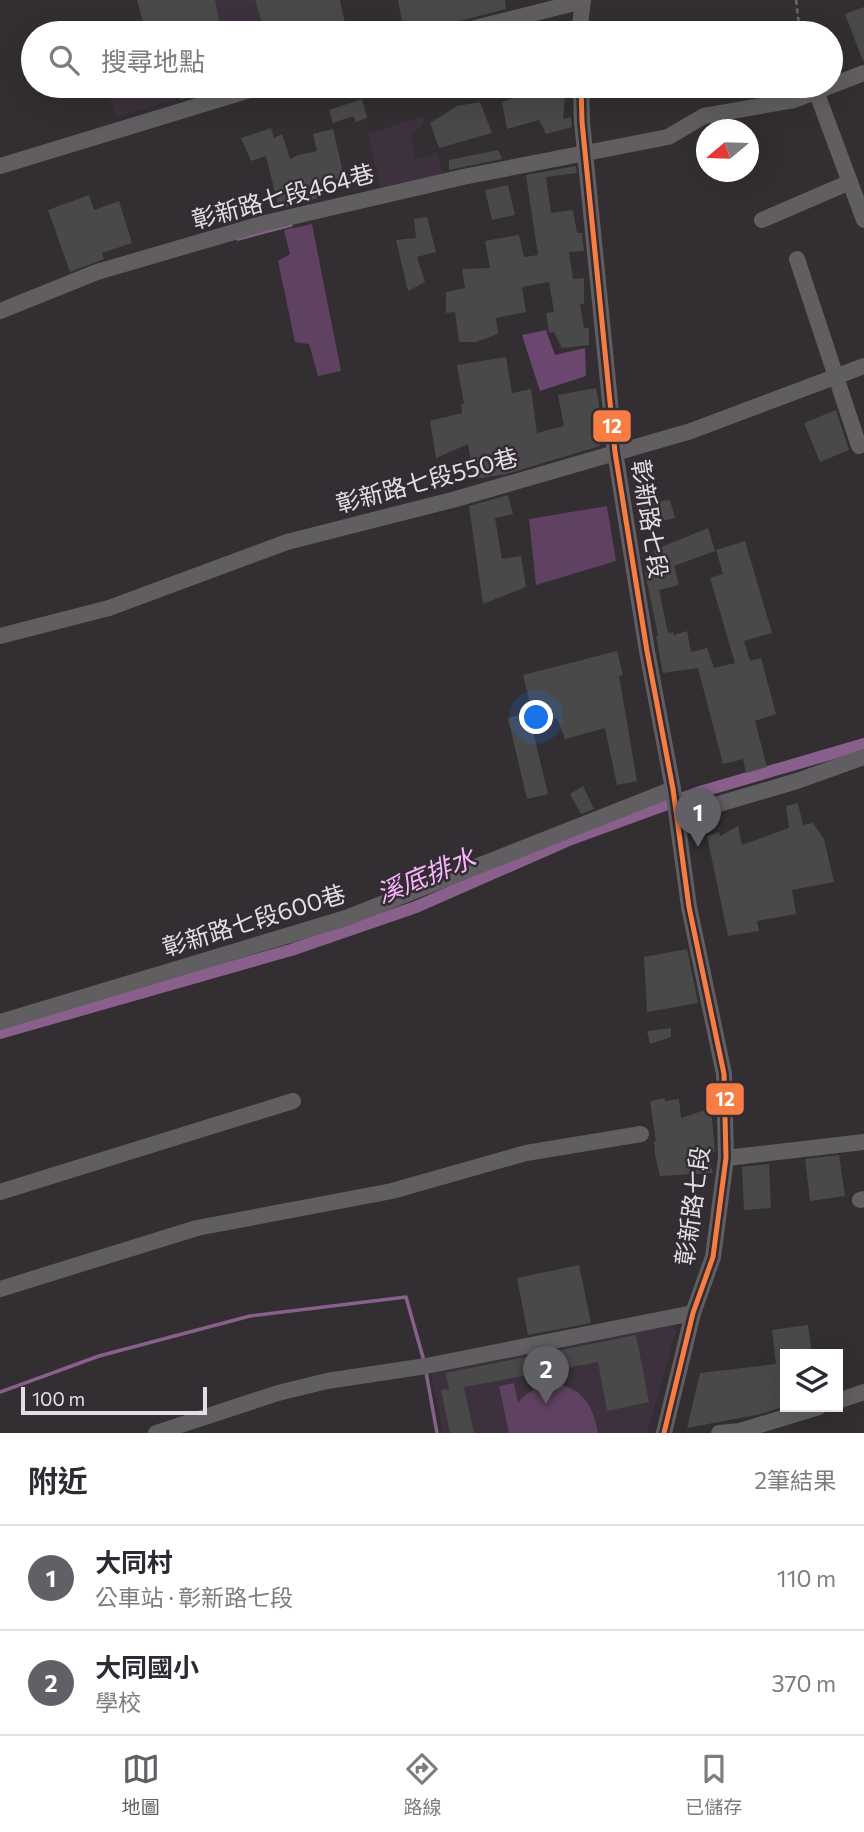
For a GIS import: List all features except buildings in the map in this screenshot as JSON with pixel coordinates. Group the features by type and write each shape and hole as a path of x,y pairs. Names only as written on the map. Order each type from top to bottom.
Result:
{"street":[{"path":"503,21 583,1 580,21"},
{"name":"彰新路七段464巷","path":"843,81 864,73"},
{"path":"0,166 224,98"},
{"name":"彰新路七段","path":"582,98 615,452 647,651 678,816 689,907 724,1074 726,1158 713,1256 693,1313 664,1433"},
{"name":"彰新路七段464巷","path":"0,312 97,272 265,223 463,177 668,137 704,116 799,98"},
{"path":"819,98 864,220"},
{"path":"762,220 850,182"},
{"path":"797,259 859,446"},
{"name":"彰新路七段550巷","path":"0,636 109,608 287,542 456,499 691,431 864,366"},
{"path":"678,816 797,781 864,757"},
{"name":"彰新路七段600巷","path":"0,1022 346,918 673,789"},
{"path":"0,1192 293,1101"},
{"path":"0,1289 197,1228 392,1191 526,1153 640,1134"},
{"path":"726,1158 864,1142"},
{"path":"156,1433 278,1393 327,1381 426,1366 693,1313"},
{"path":"843,1399 864,1392"},
{"path":"719,1433 740,1431 802,1412"}],"path":[{"path":"796,0 799,21"}],"shaded area":[{"path":"140,0 297,0 303,21 145,21"},
{"path":"110,98 178,98 116,118"},
{"path":"427,115 419,129 411,132 415,159 438,154 443,176 381,191 368,134"},
{"path":"312,224 341,371 318,376 309,344 295,342 278,261 290,254 284,230"},
{"path":"546,330 555,355 585,348 586,376 540,391 522,335"},
{"path":"607,506 616,561 536,585 529,519"},
{"path":"671,1323 676,1332 647,1433 443,1433 431,1374"},
{"path":"514,1383 518,1403 542,1386 561,1385 579,1393 594,1416 598,1433 509,1433 499,1386"}],"waterway":[{"path":"238,239 291,225"},
{"name":"溪底排水","path":"0,1033 291,950 416,907 571,839 700,792 864,744"},
{"path":"0,1392 99,1356 250,1316 406,1297 424,1361"},
{"path":"426,1372 437,1433"}],"transit line":[{"name":"12","path":"581,98 615,452 647,651 673,789 689,907 724,1074 726,1158 713,1257 693,1313 664,1433"}],"place":[{"name":"大同村","path":"698,847"},
{"name":"大同國小","path":"546,1404"}]}
